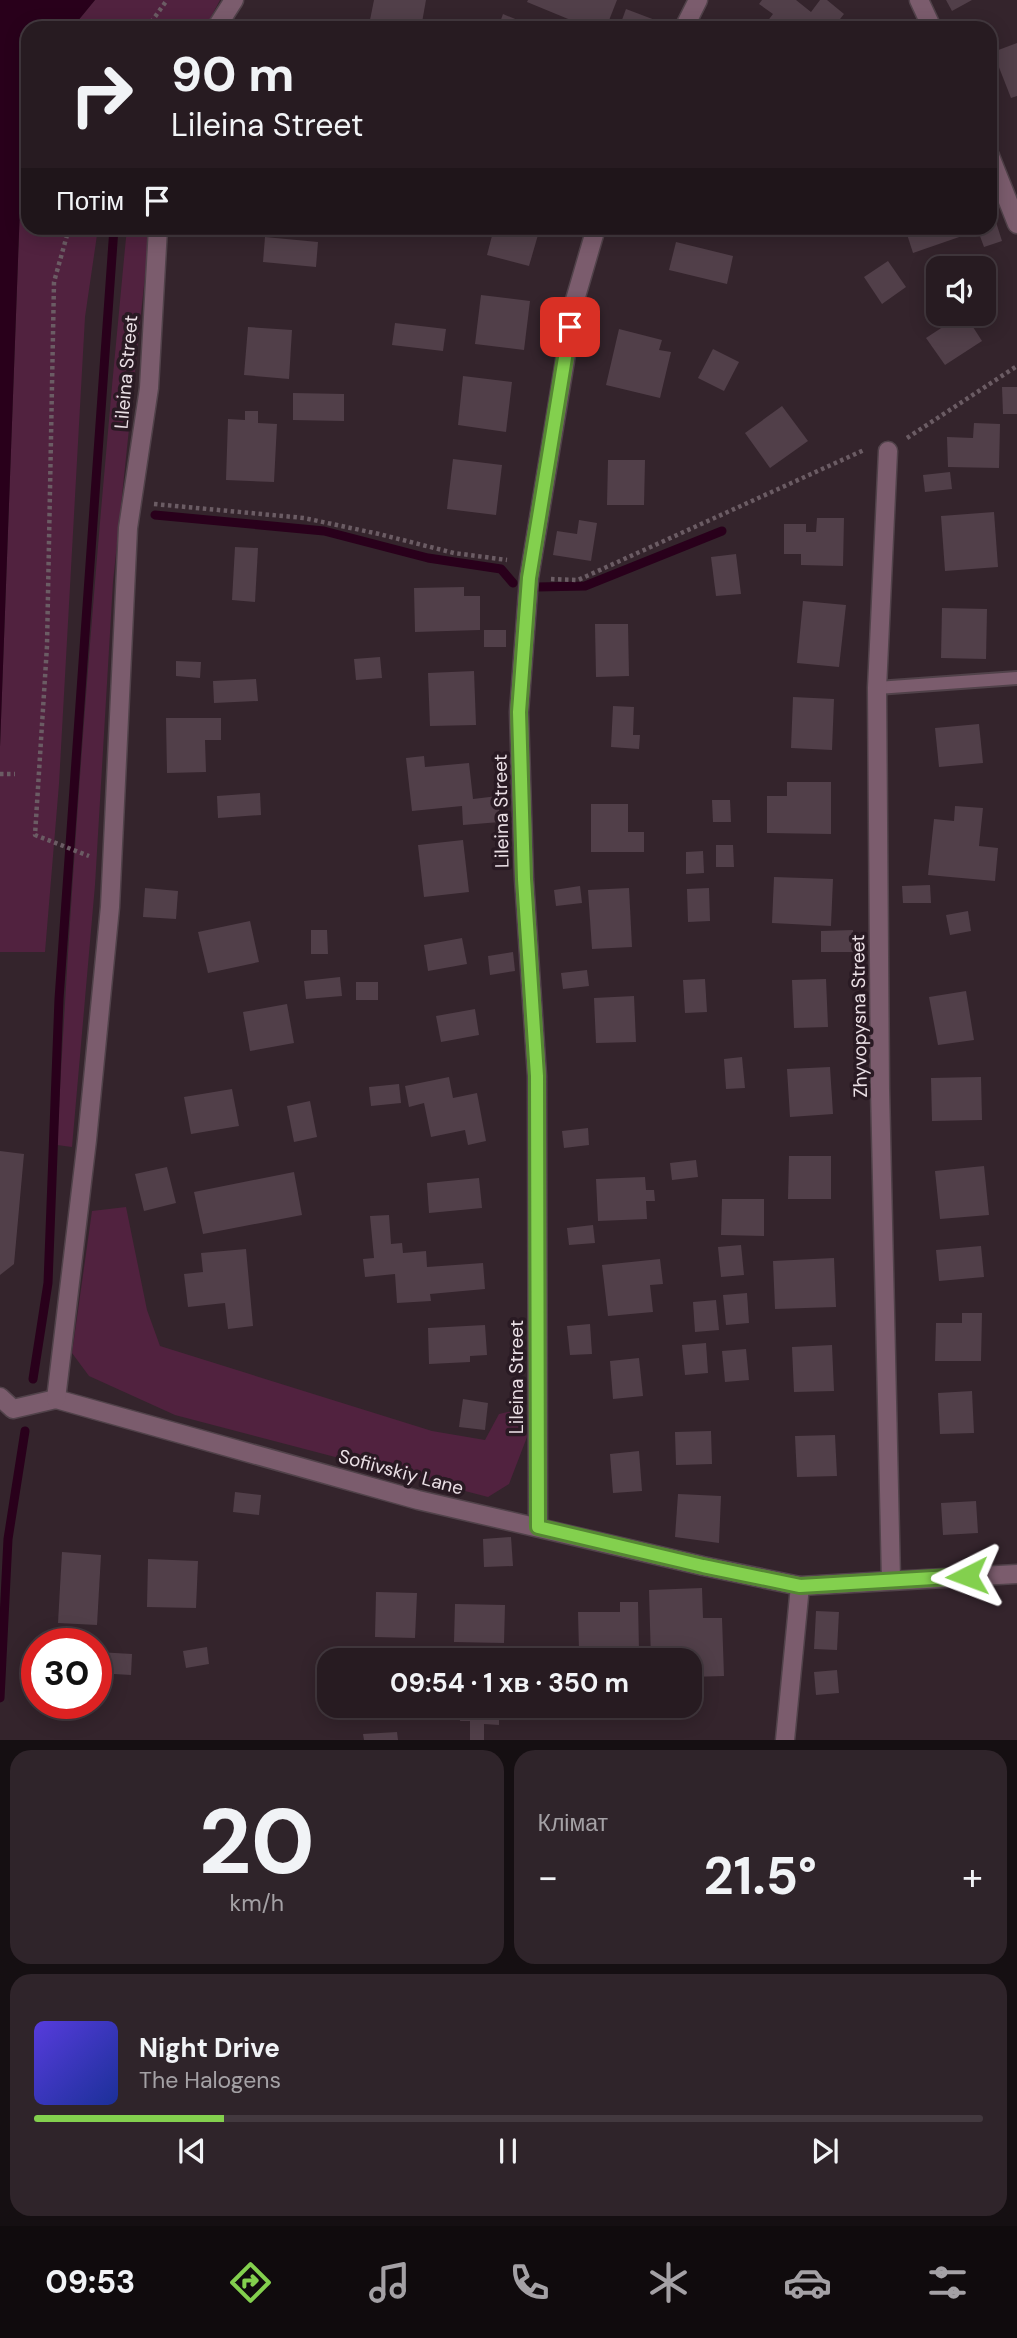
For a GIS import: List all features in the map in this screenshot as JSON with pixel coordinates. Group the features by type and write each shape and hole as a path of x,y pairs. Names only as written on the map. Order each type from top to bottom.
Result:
{"street":[{"path":"220,21 234,0"},
{"path":"688,21 698,0"},
{"path":"919,0 929,21"},
{"path":"997,174 1017,224"},
{"name":"Lileina Street","path":"56,1399 87,1140 110,907 128,528 149,388 158,235"},
{"name":"Lileina Street","path":"538,1527 537,1076 524,879 519,712 530,571 575,300 594,235"},
{"name":"Zhyvopysna Street","path":"888,451 877,688 881,1103 891,1580"},
{"name":"Sofiivskiy Lane","path":"0,1397 13,1409 56,1399 418,1500 800,1586 1017,1574"},
{"path":"785,1740 800,1586"}],"lane":[{"path":"877,688 1017,678"}],"path":[{"path":"152,21 167,0"},
{"path":"67,235 54,282 47,646 35,835 86,853"},
{"path":"132,502 304,518 578,580 863,450 888,451 1017,366"},
{"path":"0,774 15,774"}],"shaded area":[{"path":"0,0 95,0 78,21 21,21 21,179 0,747"},
{"path":"95,0 220,0 209,21 78,21"},
{"path":"21,179 21,235 97,235 85,317 59,784 45,952 0,952 0,747"},
{"path":"126,235 149,235 113,582 95,885 72,1147 57,1145 70,916"},
{"path":"126,1207 147,1310 160,1346 432,1431 485,1440 499,1414 522,1409 527,1437 509,1484 488,1497 175,1415 89,1376 72,1353 92,1211"}],"building":[{"path":"374,0 426,0 422,21 370,20"},
{"path":"617,0 609,21 573,21 527,2"},
{"path":"762,0 796,0 811,12 820,0 827,0 844,14 838,21 768,21 773,14 759,4"},
{"path":"946,0 972,0 952,11"},
{"path":"626,9 655,20 655,21 622,21"},
{"path":"503,14 520,21 500,21"},
{"path":"1017,43 1017,96 1011,98 997,62 997,50"},
{"path":"997,225 1002,241 984,247 980,235 997,235"},
{"path":"492,235 538,235 529,266 487,255"},
{"path":"907,235 965,235 913,253"},
{"path":"265,237 318,242 316,267 263,262"},
{"path":"676,242 733,256 727,284 669,270"},
{"path":"888,261 906,287 882,304 864,277"},
{"path":"481,295 530,301 524,350 475,344"},
{"path":"395,323 446,329 443,351 392,345"},
{"path":"944,326 972,326 982,341 945,365 926,338"},
{"path":"248,327 292,330 289,379 244,375"},
{"path":"619,329 662,340 659,350 671,352 660,398 606,385"},
{"path":"713,349 739,362 724,391 698,378"},
{"path":"463,376 512,382 506,432 458,425"},
{"path":"1002,387 1017,387 1017,414 1003,414"},
{"path":"293,393 344,394 344,421 293,420"},
{"path":"782,406 808,441 770,468 745,433"},
{"path":"245,411 258,411 258,423 277,424 274,482 226,480 228,419 245,420"},
{"path":"974,423 1000,424 999,468 948,467 947,437 973,438"},
{"path":"453,459 502,465 496,515 447,509"},
{"path":"608,460 645,460 644,505 607,505"},
{"path":"950,472 952,489 925,492 923,475"},
{"path":"994,512 998,567 945,571 941,516"},
{"path":"817,518 844,518 843,566 801,565 801,554 784,554 784,524 806,524 806,532 816,532"},
{"path":"579,520 597,523 591,561 553,555 557,531 577,534"},
{"path":"235,547 258,548 255,602 232,600"},
{"path":"736,554 741,594 716,596 711,557"},
{"path":"464,587 464,596 480,596 480,630 415,632 414,588"},
{"path":"803,601 846,605 839,667 797,663"},
{"path":"942,608 987,609 986,659 941,658"},
{"path":"595,624 628,624 629,676 596,677"},
{"path":"484,630 506,630 506,647 484,647"},
{"path":"380,657 382,678 356,680 354,659"},
{"path":"176,661 201,662 200,678 176,676"},
{"path":"474,671 476,725 430,726 428,673"},
{"path":"256,679 258,701 214,703 213,681"},
{"path":"793,697 834,699 832,750 791,748"},
{"path":"613,706 634,707 633,735 640,735 639,749 611,747"},
{"path":"166,718 221,718 221,740 205,740 206,772 167,773"},
{"path":"979,724 983,763 939,767 935,728"},
{"path":"424,756 425,767 469,763 473,799 498,796 500,822 463,825 462,806 412,811 406,758"},
{"path":"787,782 831,782 831,834 767,833 767,796 787,796"},
{"path":"260,793 261,815 218,818 217,796"},
{"path":"712,800 730,800 731,822 713,822"},
{"path":"591,804 628,804 628,832 644,832 644,852 591,852"},
{"path":"955,806 983,808 979,846 998,848 995,881 928,875 934,819 954,821"},
{"path":"463,840 469,892 424,897 418,845"},
{"path":"716,845 733,845 734,867 716,867"},
{"path":"703,851 704,873 686,874 686,852"},
{"path":"774,877 833,879 831,926 772,923"},
{"path":"930,885 931,903 903,903 902,886"},
{"path":"580,886 582,903 556,906 554,890"},
{"path":"145,888 178,891 176,919 143,917"},
{"path":"629,888 632,947 592,949 588,890"},
{"path":"709,888 710,921 688,922 687,889"},
{"path":"968,911 971,931 950,935 946,915"},
{"path":"250,921 259,962 208,973 198,932"},
{"path":"311,930 327,930 328,954 311,954"},
{"path":"853,930 854,952 821,952 821,931"},
{"path":"462,938 467,964 428,971 424,945"},
{"path":"513,952 515,971 490,975 488,956"},
{"path":"587,970 589,986 563,989 561,973"},
{"path":"340,977 342,996 306,999 304,981"},
{"path":"705,979 707,1012 685,1013 683,980"},
{"path":"826,979 828,1027 794,1028 792,980"},
{"path":"356,982 378,982 378,1000 356,1000"},
{"path":"966,991 974,1040 938,1045 929,997"},
{"path":"634,996 636,1042 596,1043 594,998"},
{"path":"287,1004 294,1043 250,1051 243,1012"},
{"path":"475,1009 479,1035 441,1042 436,1016"},
{"path":"742,1057 745,1088 726,1089 724,1059"},
{"path":"830,1067 833,1114 790,1117 787,1069"},
{"path":"449,1077 453,1098 477,1093 486,1141 468,1145 465,1130 431,1137 424,1103 409,1107 405,1086"},
{"path":"981,1077 982,1120 932,1121 931,1078"},
{"path":"399,1084 401,1103 371,1106 369,1087"},
{"path":"232,1089 239,1126 191,1134 184,1097"},
{"path":"310,1101 317,1137 294,1142 287,1106"},
{"path":"588,1128 589,1145 564,1148 562,1131"},
{"path":"0,1151 24,1154 14,1264 0,1275"},
{"path":"789,1156 831,1156 831,1199 788,1199"},
{"path":"696,1160 698,1177 672,1180 670,1163"},
{"path":"984,1166 989,1215 940,1219 935,1171"},
{"path":"167,1167 176,1203 144,1211 135,1174"},
{"path":"294,1172 302,1215 203,1234 194,1192"},
{"path":"645,1177 646,1190 654,1190 655,1201 646,1201 647,1219 598,1221 596,1179"},
{"path":"479,1178 482,1208 429,1213 427,1183"},
{"path":"722,1199 764,1199 764,1236 721,1235"},
{"path":"389,1215 391,1244 402,1243 403,1253 426,1251 427,1267 483,1263 485,1289 430,1294 431,1301 397,1303 395,1274 365,1277 363,1259 374,1258 370,1216"},
{"path":"593,1225 595,1243 569,1245 567,1228"},
{"path":"741,1245 744,1275 721,1277 718,1247"},
{"path":"981,1246 984,1277 939,1281 936,1250"},
{"path":"246,1249 253,1326 228,1329 225,1303 188,1307 184,1274 203,1272 201,1253"},
{"path":"834,1258 836,1307 775,1309 773,1261"},
{"path":"660,1259 663,1284 650,1285 653,1312 608,1316 602,1265"},
{"path":"747,1293 749,1323 726,1325 723,1295"},
{"path":"716,1300 719,1330 695,1332 693,1302"},
{"path":"962,1313 982,1313 981,1361 935,1361 936,1323 962,1323"},
{"path":"590,1324 592,1354 570,1355 567,1326"},
{"path":"485,1325 487,1355 470,1356 470,1362 429,1364 428,1328"},
{"path":"706,1343 708,1373 685,1375 682,1345"},
{"path":"832,1345 834,1391 794,1392 792,1347"},
{"path":"746,1349 749,1380 725,1382 722,1351"},
{"path":"639,1358 643,1396 613,1399 610,1361"},
{"path":"972,1391 974,1433 940,1434 938,1393"},
{"path":"463,1399 488,1403 485,1430 459,1427"},
{"path":"711,1431 712,1464 676,1465 675,1432"},
{"path":"835,1435 837,1476 797,1477 795,1436"},
{"path":"639,1451 642,1491 613,1493 610,1454"},
{"path":"235,1492 261,1495 259,1515 233,1512"},
{"path":"678,1494 721,1496 719,1543 675,1537"},
{"path":"976,1501 978,1533 943,1535 941,1503"},
{"path":"511,1537 513,1566 484,1567 483,1539"},
{"path":"62,1552 101,1555 97,1625 58,1623"},
{"path":"148,1559 198,1561 196,1608 147,1607"},
{"path":"702,1588 703,1618 722,1618 724,1676 702,1677 702,1648 651,1648 649,1590"},
{"path":"376,1592 417,1593 415,1638 375,1637"},
{"path":"620,1602 638,1602 639,1648 579,1648 578,1612 620,1612"},
{"path":"455,1604 505,1605 504,1643 454,1642"},
{"path":"816,1611 839,1612 837,1650 814,1649"},
{"path":"207,1647 209,1664 186,1668 183,1651"},
{"path":"112,1653 132,1654 131,1675 112,1674"},
{"path":"837,1670 839,1693 816,1695 814,1672"},
{"path":"460,1718 499,1718 499,1725 484,1724 484,1740 470,1740 470,1721 460,1721"},
{"path":"397,1732 398,1740 364,1740 363,1734"}],"waterway":[{"path":"33,1379 48,1283 59,999 114,235"},
{"path":"155,515 324,531 428,558 501,569 513,583"},
{"path":"537,587 585,586 722,531"},
{"path":"0,1698 8,1539 25,1431"}],"route":[{"path":"570,327 529,578 519,712 524,879 537,1076 538,1527 800,1586 967,1576"}]}
